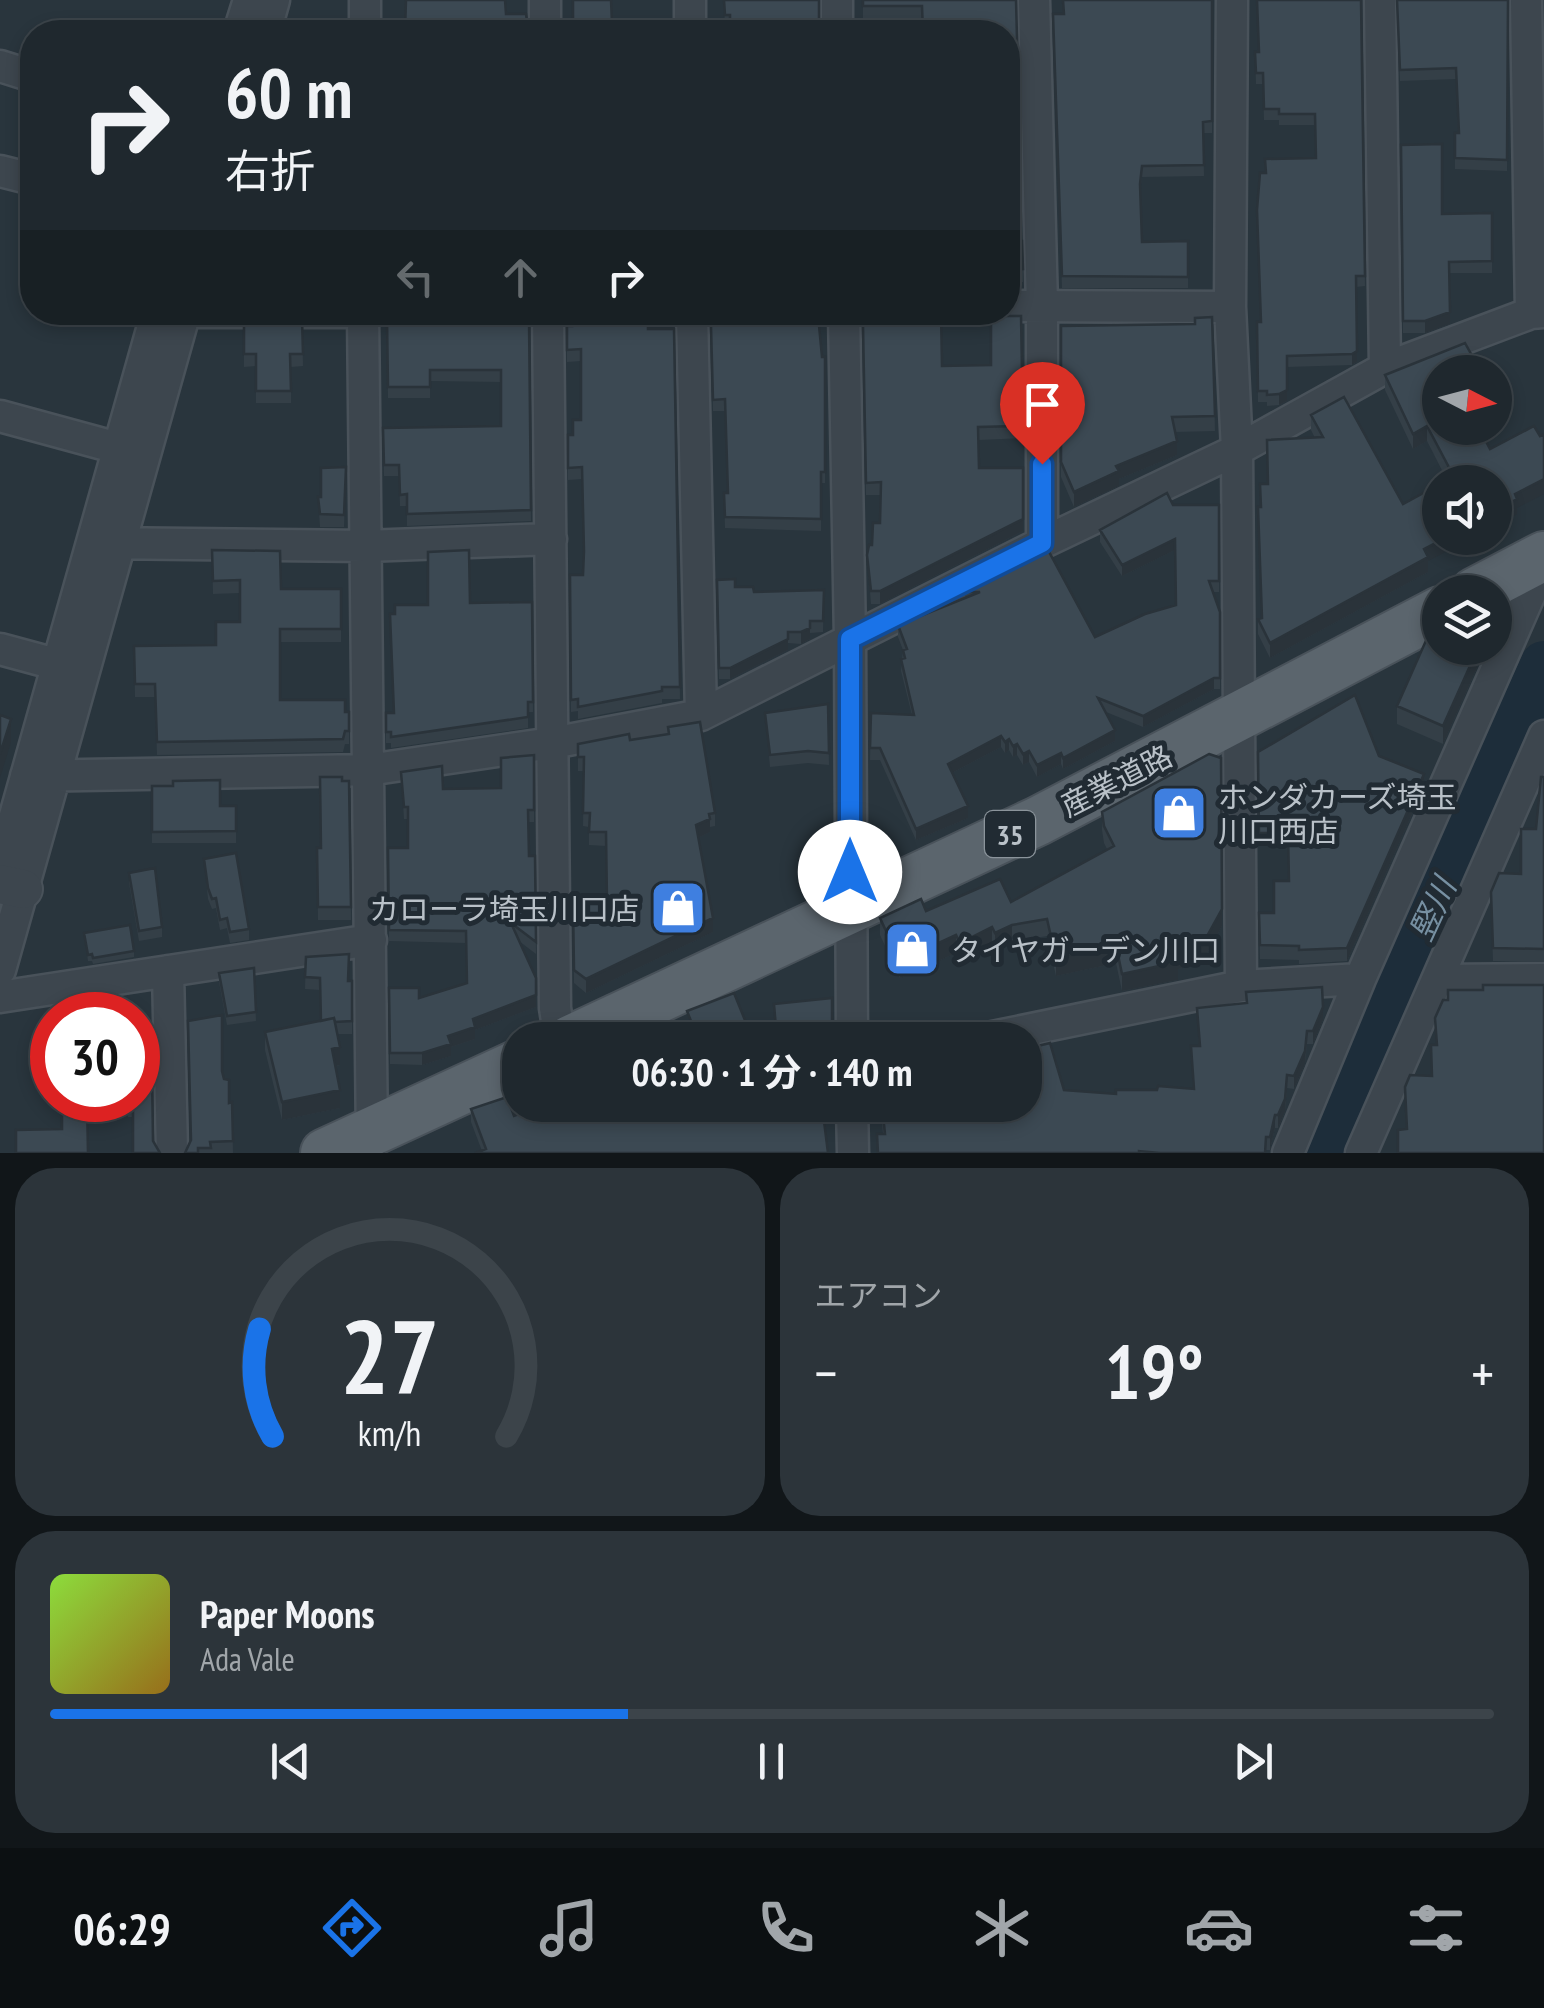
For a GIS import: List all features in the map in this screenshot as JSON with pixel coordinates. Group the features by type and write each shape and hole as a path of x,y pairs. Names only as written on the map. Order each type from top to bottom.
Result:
{"main road":[{"path":"1511,575 1544,559"},
{"name":"産業道路","path":"609,1022 1038,821 1422,620"},
{"path":"325,1153 372,1143 502,1073"}],"street":[{"path":"1034,0 1042,306 1042,543"},
{"path":"1232,0 1230,308 1237,450 1241,986"},
{"path":"1380,0 1384,368"},
{"path":"40,775 368,770 552,743 701,715 1042,543 1237,450 1384,368 1538,312 1526,0"},
{"path":"1020,306 1230,308"},
{"path":"0,970 8,880 169,325"},
{"path":"364,325 372,1143"},
{"path":"548,325 558,1022"},
{"path":"692,325 701,715"},
{"path":"844,325 852,1022"},
{"path":"0,416 131,452"},
{"path":"106,543 366,546 551,539"},
{"path":"1288,1153 1544,559"},
{"path":"0,649 70,668"},
{"path":"1361,1153 1542,748"},
{"path":"0,997 371,940"},
{"path":"168,971 172,1153"},
{"path":"1042,1027 1241,986 1360,979"},
{"path":"1436,980 1544,979"},
{"path":"852,1122 853,1153"}],"building":[{"path":"406,0 505,0 506,14 526,14 527,20 405,20"},
{"path":"573,0 611,0 612,20 573,20"},
{"path":"724,0 819,0 819,20 730,20 730,15 725,15"},
{"path":"863,0 1016,0 1017,20 923,20 922,6 863,6"},
{"path":"1063,0 1212,0 1212,121 1203,122 1204,165 1142,166 1140,184 1142,242 1188,241 1188,277 1062,276 1053,14 1064,14"},
{"path":"1257,0 1361,0 1365,276 1356,276 1357,351 1287,356 1287,390 1267,395 1267,391 1258,391 1260,173 1266,173 1265,159 1316,158 1315,114 1279,114 1279,109 1264,109 1263,73 1256,73"},
{"path":"1397,0 1508,0 1507,160 1455,158 1455,133 1459,133 1456,68 1400,70"},
{"path":"1442,144 1442,214 1492,213 1492,261 1449,262 1450,312 1425,321 1403,321 1401,145"},
{"path":"1020,241 1022,241 1020,269"},
{"path":"1021,316 1023,426 978,427 979,468 1023,468 1023,519 880,591 871,591 867,555 872,545 873,523 880,523 881,482 866,483 863,325 941,325 942,366 991,365 991,325 1020,325"},
{"path":"1212,317 1215,416 1172,417 1177,441 1116,466 1119,471 1074,492 1061,462 1061,326 1195,324 1195,318"},
{"path":"244,325 302,325 303,354 290,354 291,391 256,391 256,354 244,354"},
{"path":"387,325 529,325 531,510 407,514 407,494 400,495 399,465 384,465 383,428 501,426 501,370 430,370 430,387 388,387"},
{"path":"648,325 648,329 674,329 680,687 662,687 662,691 578,707 578,699 571,700 570,575 583,575 582,467 568,468 568,435 573,435 573,420 581,420 581,349 567,350 567,326"},
{"path":"819,325 825,357 821,519 725,517 725,399 713,400 711,326"},
{"path":"1465,343 1472,355 1435,355"},
{"path":"1422,360 1422,429 1413,434 1385,375"},
{"path":"1344,397 1403,504 1422,494 1422,555 1428,557 1270,643 1258,619 1262,618 1258,507 1260,484 1268,484 1267,440 1323,437 1311,415"},
{"path":"1534,426 1540,436 1544,434 1544,479 1515,494 1517,499 1512,502 1512,465 1448,465 1437,445 1488,445 1490,449 1512,445 1512,438"},
{"path":"346,467 344,515 320,514 321,468"},
{"path":"1167,493 1173,505 1219,505 1219,581 1209,581 1220,612 1220,678 1143,716 1098,698 1115,730 1063,758 1061,753 1037,765 1029,751 1023,754 1017,744 1013,746 1009,739 1005,742 1001,736 948,764 968,806 916,829 880,748 870,748 871,713 914,715 901,659 907,649 898,625 980,592 965,592 1048,550 1095,637 1145,614 1176,605 1175,539 1122,565 1100,530"},
{"path":"212,550 280,551 281,589 341,589 341,629 280,629 280,700 345,700 349,731 345,731 343,739 157,742 155,684 135,684 134,646 216,645 216,622 240,622 240,580 213,581"},
{"path":"469,550 470,603 532,602 533,702 528,702 528,717 391,737 391,732 386,732 386,713 394,713 390,614 395,614 395,605 428,605 428,552"},
{"path":"735,579 735,587 753,587 754,592 824,590 823,621 810,621 810,628 788,632 788,639 730,668 719,668 717,580"},
{"path":"1422,650 1422,665 1470,665 1443,726 1397,706"},
{"path":"1355,695 1379,756 1424,774 1347,948 1299,950 1299,946 1260,945 1259,913 1274,913 1274,881 1289,881 1288,833 1259,833 1258,752"},
{"path":"828,704 829,753 770,755 765,713"},
{"path":"0,715 11,719 0,754"},
{"path":"700,722 715,813 696,825 713,918 586,979 574,970 573,903 607,902 606,832 589,832 590,813 583,813 584,757 578,757 578,744 629,734 630,740 669,734 668,727"},
{"path":"1209,754 1221,758 1222,909 1201,947 1177,952 1178,962 1122,974 1116,945 1056,959 1047,919 1012,925 995,933 992,927 960,943 956,935 900,961 880,918 921,899 926,911 1000,879 1011,902 1114,846 1102,812"},
{"path":"534,755 534,810 528,810 529,856 535,856 536,942 511,923 536,978 536,995 473,1019 475,1027 448,1036 451,1044 422,1053 390,1053 389,988 419,988 419,998 467,983 466,931 389,930 388,848 408,848 408,807 404,807 401,772 442,766 443,789 501,788 501,758"},
{"path":"320,777 342,777 342,781 349,781 351,907 318,907"},
{"path":"1541,777 1544,949 1493,948 1491,892 1499,873 1521,874 1521,829 1536,829"},
{"path":"220,780 220,806 236,806 236,831 152,832 152,786 173,786 173,781"},
{"path":"236,853 249,929 230,932 227,918 220,920 216,898 212,899 208,888 204,859"},
{"path":"155,868 162,927 139,931 129,873"},
{"path":"130,925 134,951 93,958 88,955 84,933"},
{"path":"349,954 352,1021 321,1021 320,978 305,977 306,957"},
{"path":"254,968 256,1012 227,1016 219,973"},
{"path":"1483,985 1544,985 1544,1153 1398,1153 1398,1130 1407,1129 1405,1087 1410,1075 1432,1076 1431,1045 1437,1045 1435,1018 1443,1000 1448,1000 1448,990 1483,990"},
{"path":"1322,987 1323,1007 1313,1031 1307,1031 1305,1051 1294,1076 1287,1075 1285,1099 1275,1115 1270,1137 1266,1137 1265,1153 878,1153 877,1134 885,1134 884,1122 1042,1122 1042,1045 1050,1043 1064,1090 1116,1094 1116,1090 1157,1090 1158,1086 1194,1089 1191,1046 1200,1046 1197,1008 1247,1003 1246,992"},
{"path":"734,993 746,1022 688,1022 687,1011"},
{"path":"832,998 832,1022 776,1022 774,1004"},
{"path":"222,1015 222,1071 224,1079 229,1080 233,1141 210,1142 211,1148 185,1153 191,1140 188,1021"},
{"path":"334,1018 340,1047 332,1049 340,1090 282,1102 265,1032"},
{"path":"502,1099 502,1122 824,1122 828,1153 475,1153 486,1149 471,1109"},
{"path":"62,1122 87,1122 88,1153 16,1153 16,1130 62,1129"},
{"path":"133,1122 153,1122 153,1141 160,1153 133,1153"}],"waterway":[{"name":"竪川","path":"1320,1153 1384,1022 1544,665"}],"place":[{"name":"ホンダカーズ埼玉 川口西店","path":"1179,813"},
{"name":"カローラ埼玉川口店","path":"678,908"},
{"name":"タイヤガーデン川口","path":"912,949"}],"route":[{"path":"850,872 850,639 1042,543 1042,464"}]}
